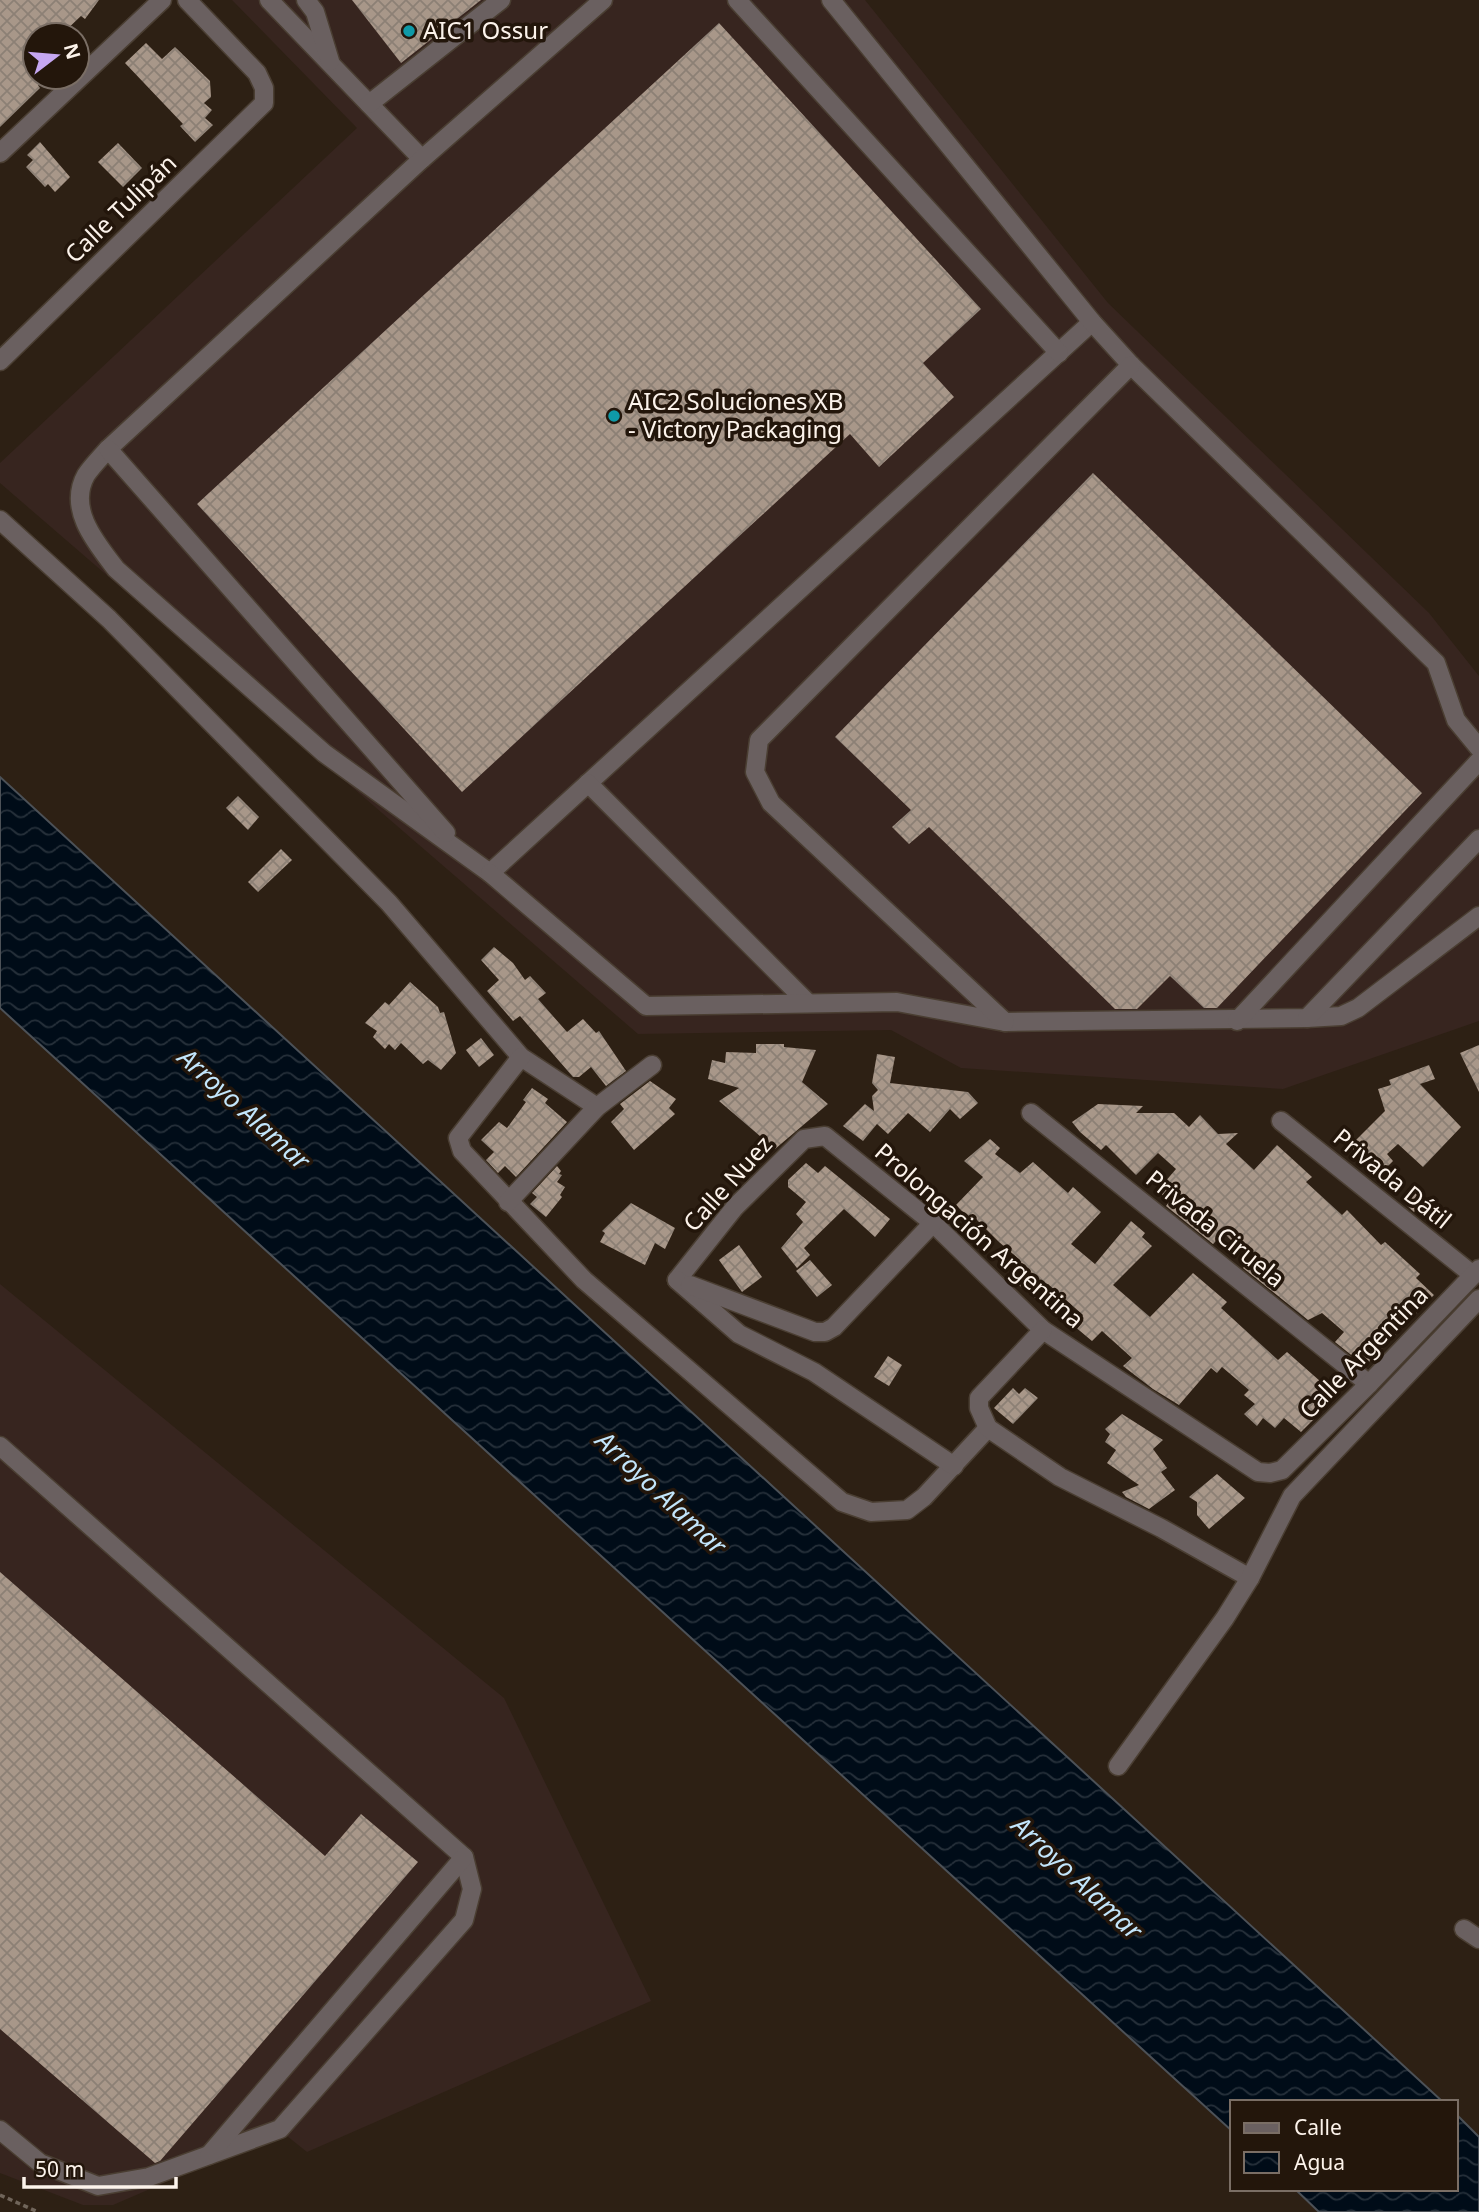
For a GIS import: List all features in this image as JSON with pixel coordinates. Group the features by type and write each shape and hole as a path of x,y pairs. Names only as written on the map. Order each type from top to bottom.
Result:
{"street":[{"path":"0,153 162,0"},
{"name":"Calle Tulipán","path":"0,361 264,103 264,88 257,73 187,0"},
{"path":"269,0 422,159"},
{"path":"306,0 315,12 331,64"},
{"path":"369,104 500,0"},
{"path":"603,0 422,159 108,449 87,474 80,491 81,508 90,535 116,569 324,753 490,873 646,1006 897,1002 1005,1023 1341,1016 1358,1008 1479,916"},
{"path":"737,0 1059,353"},
{"path":"831,0 1092,322 1131,365 1436,663 1457,720 1479,748"},
{"path":"490,873 1092,322"},
{"path":"1005,1023 771,803 755,772 759,740 1131,365"},
{"path":"108,449 466,856"},
{"path":"0,520 109,619 389,903 521,1057 597,1107"},
{"path":"1237,1020 1479,761"},
{"path":"588,783 807,1002"},
{"path":"1307,1018 1479,839"},
{"path":"521,1057 458,1138 462,1151 584,1280 842,1502 871,1512 907,1510 924,1497 988,1428"},
{"path":"508,1202 597,1107 652,1065"},
{"name":"Privada Ciruela","path":"1031,1113 1369,1384"},
{"name":"Privada Dátil","path":"1281,1121 1476,1272"},
{"name":"Prolongación Argentina","path":"825,1136 933,1223 1043,1330 1258,1472 1276,1471"},
{"name":"Calle Nuez","path":"677,1280 735,1207 804,1139 825,1136"},
{"path":"677,1280 815,1332 825,1332 834,1327 933,1223"},
{"name":"Calle Argentina","path":"1276,1471 1369,1384 1476,1272"},
{"path":"677,1280 739,1334 814,1372 954,1466"},
{"path":"1118,1766 1225,1618 1250,1578 1292,1496 1479,1300"},
{"path":"1043,1330 979,1398 979,1408 988,1428 1060,1477 1161,1528 1250,1578"},
{"path":"0,1446 464,1857 472,1889 464,1920 281,2129 149,2178 98,2186 40,2163 0,2130"},
{"path":"1276,1471 1292,1496"},
{"path":"207,2158 464,1857"}],"path":[{"path":"0,2195 38,2212"}],"shaded area":[{"path":"232,0 865,0 1108,303 1429,613 1479,676 1479,1021 1283,1089 961,1068 891,1030 638,1034 0,483 0,463 357,128"},
{"path":"0,1284 504,1698 651,2001 307,2152 282,2132 113,2205 83,2205 0,2173"}],"water":[{"name":"Arroyo Alamar","path":"0,777 1441,2100 1230,2100 1230,2129 0,1008"},
{"path":"1458,2116 1479,2137 1479,2212 1319,2212 1297,2191 1458,2191"}],"building":[{"path":"0,0 99,0 85,19 81,16 76,21 21,21 21,91 37,91 0,127"},
{"name":"AIC1 Ossur","path":"352,0 481,0 401,63"},
{"name":"AIC2 Soluciones XB - Victory Packaging","path":"719,23 981,309 923,363 954,397 879,467 850,434 462,792 197,504"},
{"path":"146,43 162,59 175,47 210,81 211,97 204,103 212,110 205,118 213,125 195,142 180,126 183,124 125,63"},
{"path":"40,142 70,177 55,192 48,184 45,187 26,167 33,160 27,155"},
{"path":"118,143 142,168 123,187 98,162"},
{"path":"1093,473 1422,793 1217,1008 1204,1008 1170,976 1137,1009 1115,1009 929,827 909,844 892,827 911,810 835,737"},
{"path":"238,796 259,817 248,830 226,808"},
{"path":"281,849 292,860 258,892 248,882"},
{"path":"494,947 513,963 525,980 530,976 546,993 538,999 567,1032 583,1019 596,1033 599,1031 626,1071 606,1086 591,1067 579,1077 573,1077 520,1016 513,1021 487,991 499,980 481,960"},
{"path":"410,982 438,1007 440,1013 444,1012 456,1053 441,1070 428,1060 423,1064 401,1043 395,1050 389,1044 385,1049 373,1037 377,1031 365,1023 385,1002 389,1005"},
{"path":"481,1038 494,1055 479,1067 466,1050"},
{"path":"756,1044 784,1044 784,1047 816,1050 802,1082 828,1104 775,1149 719,1101 739,1088 708,1079 712,1060 725,1063 726,1052 756,1053"},
{"path":"1479,1045 1479,1092 1460,1053"},
{"path":"877,1054 895,1057 890,1083 968,1092 978,1103 960,1119 950,1109 930,1132 908,1113 888,1134 877,1124 863,1141 843,1126 865,1104 874,1111 872,1096 878,1090 872,1083"},
{"path":"1429,1065 1435,1079 1420,1084 1461,1127 1423,1167 1398,1144 1387,1154 1393,1161 1379,1175 1350,1146 1385,1111 1378,1089 1391,1085 1389,1080"},
{"path":"650,1081 676,1099 669,1108 675,1114 634,1150 611,1122 624,1109 620,1104"},
{"path":"532,1088 548,1099 545,1103 567,1122 516,1177 505,1166 498,1173 486,1160 494,1152 481,1140 499,1122 507,1128 526,1102 523,1100"},
{"path":"1098,1104 1143,1106 1136,1113 1174,1113 1189,1127 1200,1115 1218,1134 1238,1133 1226,1144 1254,1170 1277,1145 1312,1177 1306,1182 1342,1215 1347,1210 1381,1245 1385,1242 1420,1274 1416,1278 1434,1295 1365,1366 1335,1342 1344,1332 1322,1313 1308,1320 1243,1268 1251,1260 1224,1233 1213,1244 1166,1206 1169,1202 1158,1190 1176,1169 1158,1153 1136,1175 1106,1145 1101,1150 1080,1132 1072,1122"},
{"path":"990,1139 1000,1148 995,1154 1020,1173 1033,1162 1068,1193 1073,1187 1101,1212 1071,1244 1095,1264 1131,1221 1145,1233 1142,1237 1152,1246 1113,1285 1150,1317 1193,1273 1227,1302 1221,1308 1278,1360 1287,1352 1337,1396 1301,1432 1284,1418 1275,1428 1263,1418 1257,1426 1244,1414 1255,1404 1244,1395 1249,1390 1222,1367 1217,1373 1211,1368 1179,1405 1153,1389 1123,1366 1132,1358 1102,1331 1092,1341 1074,1326 1083,1315 1048,1284 1035,1298 1015,1282 1023,1274 1015,1265 1020,1260 973,1216 970,1219 956,1205 983,1177 964,1161"},
{"path":"806,1163 818,1173 825,1166 890,1219 875,1237 844,1209 804,1248 810,1255 797,1268 781,1248 803,1222 796,1214 806,1202 788,1187 788,1180"},
{"path":"557,1166 561,1171 559,1174 562,1175 557,1182 565,1187 560,1195 562,1197 546,1217 530,1204 537,1197 532,1193"},
{"path":"1414,1188 1424,1201 1414,1212 1402,1201"},
{"path":"631,1203 675,1228 665,1249 655,1243 645,1265 600,1242 605,1233 602,1231"},
{"path":"739,1245 762,1277 742,1292 719,1260"},
{"path":"810,1260 832,1285 817,1297 796,1271"},
{"path":"888,1356 902,1365 889,1386 874,1377"},
{"path":"1013,1388 1019,1394 1025,1388 1038,1398 1013,1424 994,1408"},
{"path":"1122,1414 1163,1440 1153,1449 1167,1468 1161,1472 1175,1490 1149,1509 1126,1497 1122,1492 1139,1485 1107,1463 1116,1450 1105,1442 1110,1434 1105,1429"},
{"path":"1217,1474 1245,1498 1209,1529 1197,1515 1197,1502 1189,1497"},
{"path":"0,1572 325,1856 361,1814 418,1862 160,2161 155,2163 0,2029"}],"place":[{"name":"AIC1 Ossur","path":"409,31"},
{"name":"AIC2 Soluciones XB - Victory Packaging","path":"614,416"}]}
